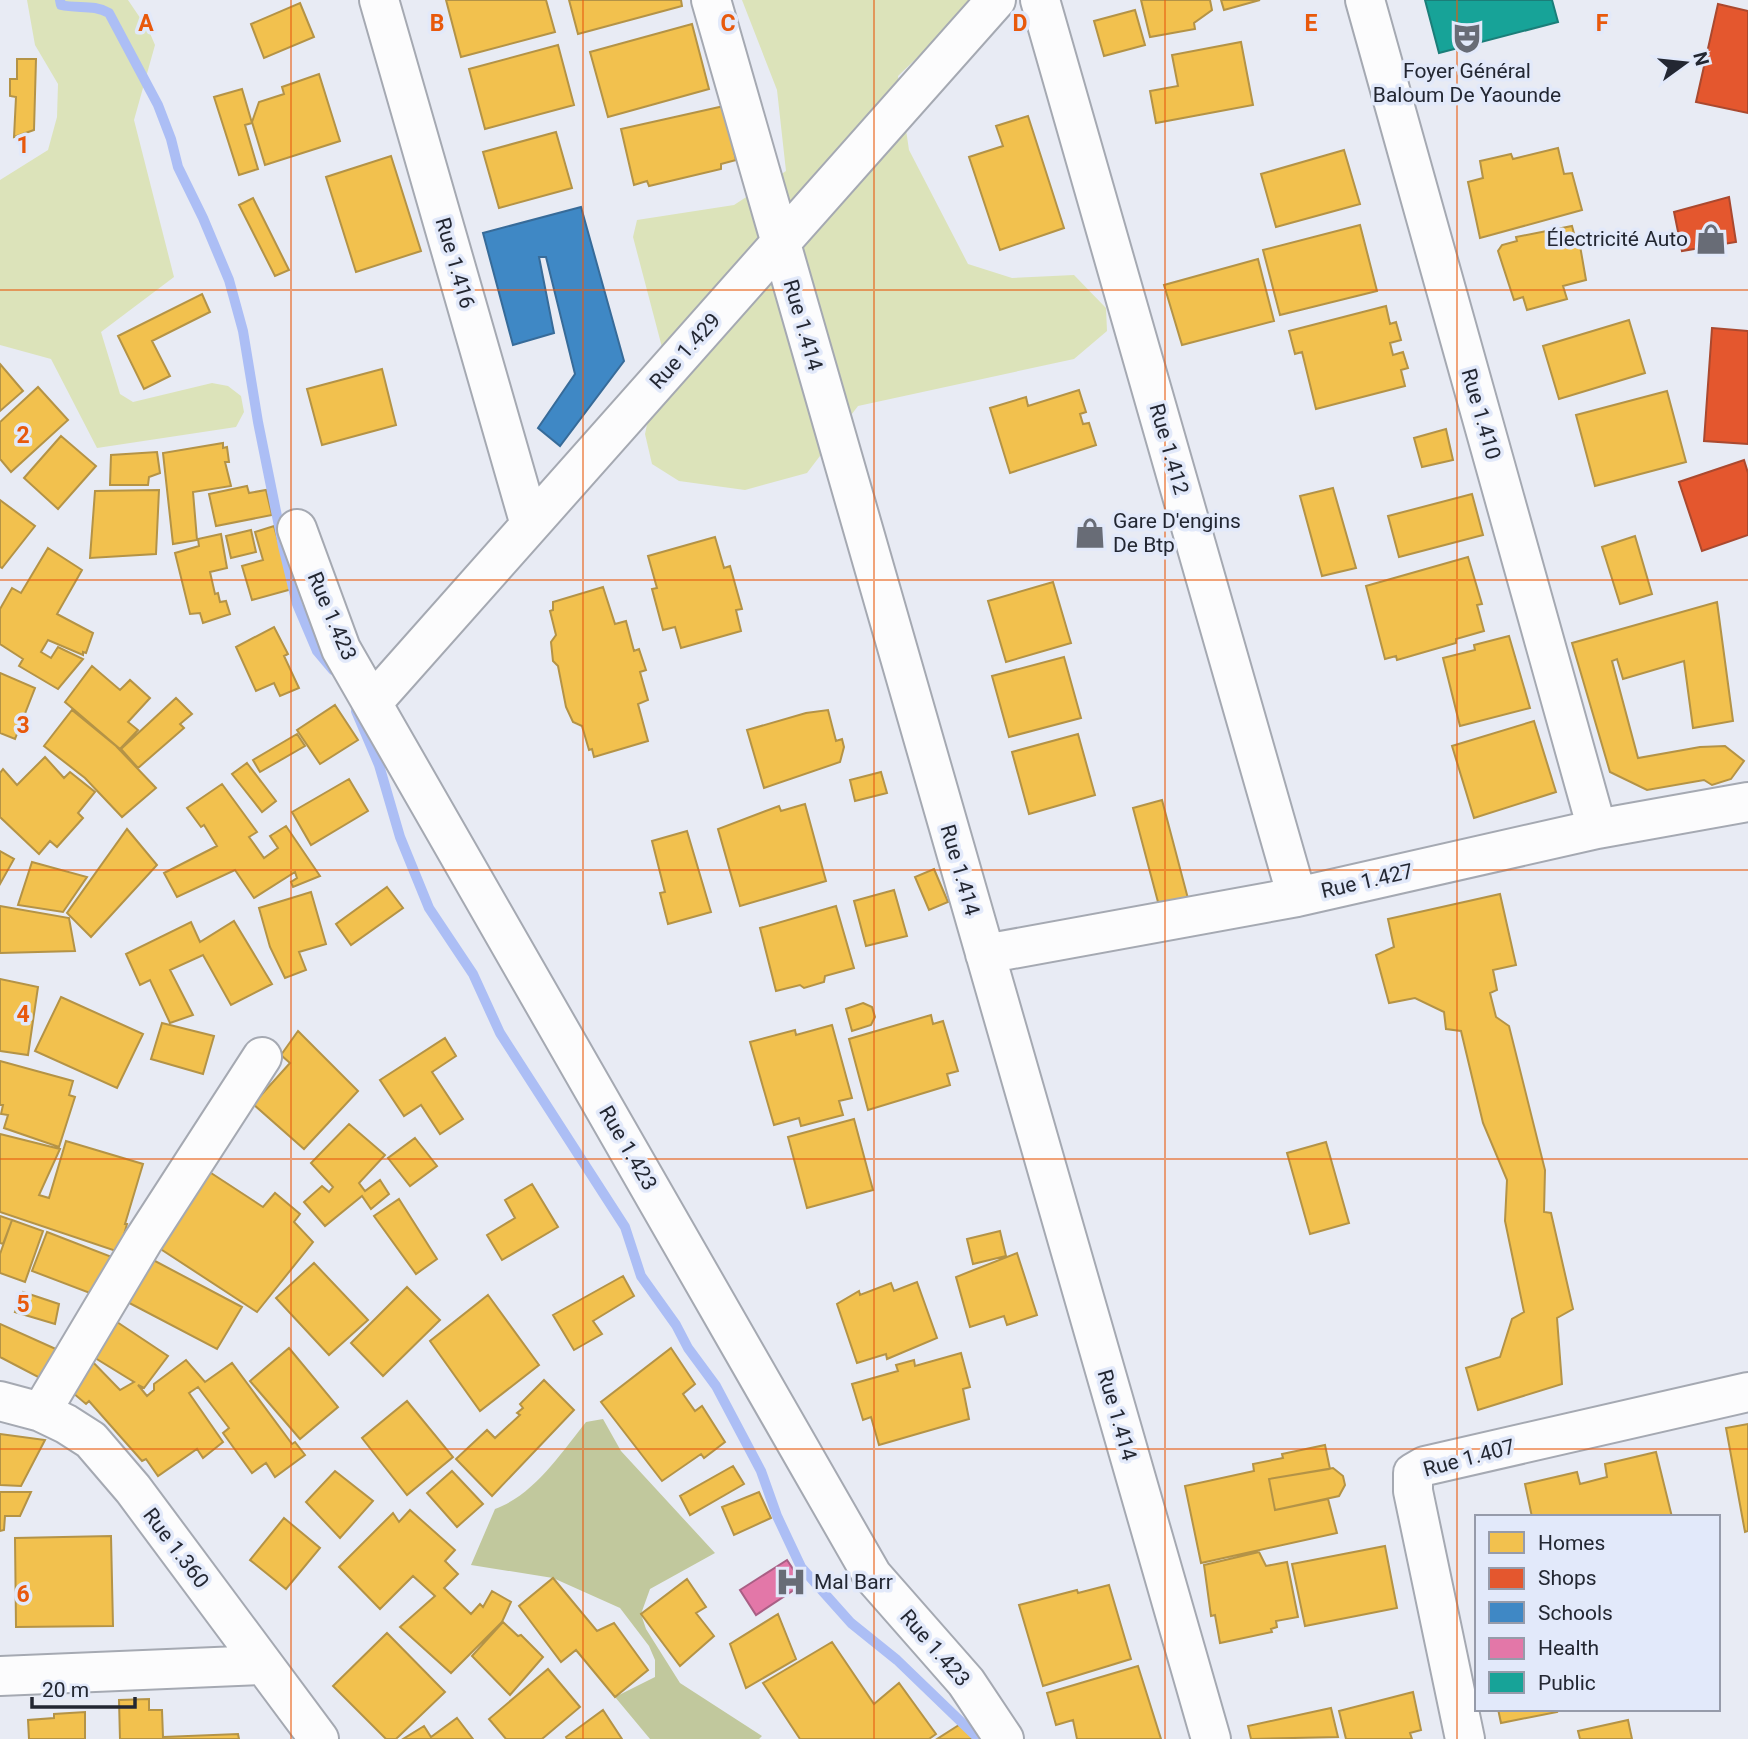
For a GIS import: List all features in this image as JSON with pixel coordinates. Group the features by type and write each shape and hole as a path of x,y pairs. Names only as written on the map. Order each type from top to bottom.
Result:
{"street":[{"name":"Rue 1.416","path":"379,0 530,525"},
{"name":"Rue 1.414","path":"711,0 1211,1739"},
{"name":"Rue 1.429","path":"373,702 996,0"},
{"name":"Rue 1.412","path":"1040,0 1297,897"},
{"name":"Rue 1.410","path":"1365,0 1597,829"},
{"name":"Rue 1.423","path":"296,529 341,649 872,1575 967,1682 1004,1739"},
{"name":"Rue 1.427","path":"985,954 1297,897 1597,829 1748,802"},
{"path":"41,1412 143,1241 262,1057"},
{"name":"Rue 1.407","path":"1465,1739 1413,1491 1413,1473 1425,1466 1748,1392"},
{"name":"Rue 1.360","path":"0,1401 41,1412 91,1440 133,1489 318,1739"},
{"path":"0,1676 263,1665"}],"green space":[{"path":"27,0 128,0 149,31 155,45 134,120 174,277 101,332 120,394 133,402 212,383 228,386 241,396 244,412 236,427 97,448 51,359 0,345 0,180 48,150 57,117 58,84 35,45"},
{"path":"742,0 977,0 898,76 909,150 968,264 1012,278 1074,275 1106,308 1107,331 1074,359 858,406 807,473 745,490 679,481 652,464 645,434 663,351 633,237 637,220 734,205 786,171 777,90"},
{"path":"603,1419 621,1451 715,1553 650,1589 641,1614 646,1629 680,1683 762,1736 759,1739 650,1739 615,1697 655,1677 655,1660 649,1646 620,1608 553,1578 471,1565 495,1509 509,1503 534,1483 586,1422"}],"building: Homes":[{"path":"446,0 546,0 555,32 461,57"},
{"path":"569,0 681,0 682,6 578,34"},
{"path":"1141,0 1210,0 1212,10 1194,23 1195,29 1150,37"},
{"path":"1221,0 1260,0 1224,10"},
{"path":"300,3 314,37 264,58 251,24"},
{"path":"1135,10 1145,45 1104,56 1094,21"},
{"path":"692,24 709,89 608,117 590,52"},
{"path":"1241,42 1253,105 1156,123 1150,91 1178,86 1172,55"},
{"path":"558,45 574,105 485,129 469,69"},
{"path":"17,59 36,59 34,130 14,137 16,97 10,96 10,79 17,79"},
{"path":"319,74 340,141 265,165 252,122 259,102 284,94 282,87"},
{"path":"242,89 252,123 245,125 258,169 239,175 214,97"},
{"path":"724,106 736,160 721,164 721,169 649,186 647,181 634,185 621,129"},
{"path":"1028,116 1064,228 1000,250 969,157 1003,146 996,126"},
{"path":"556,132 572,188 499,208 483,152"},
{"path":"1558,148 1564,174 1572,173 1582,210 1480,238 1468,182 1483,178 1480,161 1511,154 1513,159"},
{"path":"1344,150 1360,204 1276,227 1261,174"},
{"path":"391,156 421,251 356,272 326,177"},
{"path":"253,198 289,270 275,276 239,205"},
{"path":"1360,225 1377,291 1280,315 1263,250"},
{"path":"1572,226 1576,241 1579,240 1586,280 1563,286 1567,299 1527,310 1523,297 1514,300 1498,251 1502,245 1517,241 1516,237"},
{"path":"1258,259 1274,321 1182,345 1164,285"},
{"path":"202,294 210,312 152,341 170,376 144,389 118,336"},
{"path":"1386,306 1390,324 1396,322 1401,340 1390,343 1393,355 1403,352 1408,368 1401,370 1405,386 1316,409 1302,352 1295,354 1289,331"},
{"path":"1629,320 1645,373 1559,399 1543,346"},
{"path":"0,364 23,391 0,411"},
{"path":"382,369 396,425 322,445 307,389"},
{"path":"38,387 68,420 11,472 0,459 0,422"},
{"path":"1079,390 1086,412 1080,414 1083,424 1089,423 1096,445 1010,473 990,408 1026,397 1028,406"},
{"path":"1667,391 1686,462 1595,486 1576,415"},
{"path":"1446,429 1453,460 1422,467 1414,438"},
{"path":"61,436 96,466 58,509 24,478"},
{"path":"223,443 223,448 227,447 229,462 225,462 231,486 193,492 197,540 173,544 163,453"},
{"path":"157,452 160,473 149,477 148,485 110,485 111,455"},
{"path":"247,486 249,493 266,490 272,515 216,526 209,494"},
{"path":"1333,488 1356,568 1322,576 1300,496"},
{"path":"159,490 156,554 90,558 95,491"},
{"path":"1472,494 1483,535 1399,557 1388,516"},
{"path":"0,500 35,526 2,568 0,567"},
{"path":"274,526 292,589 252,600 242,566 263,560 255,532"},
{"path":"251,530 256,552 231,558 226,536"},
{"path":"221,534 227,568 210,572 215,594 218,593 220,602 226,601 230,614 203,623 200,613 190,614 175,553 199,546 198,539"},
{"path":"1635,536 1652,594 1620,604 1602,547"},
{"path":"715,537 724,568 730,566 742,609 736,610 741,631 681,648 675,627 663,630 652,589 657,588 648,556"},
{"path":"48,548 82,570 57,614 93,633 83,655 48,640 41,652 51,658 58,647 83,659 58,689 19,666 23,659 0,644 0,609 12,588 21,593"},
{"path":"1468,557 1482,604 1477,605 1484,631 1456,639 1456,643 1397,660 1396,656 1385,659 1366,586"},
{"path":"1053,582 1071,643 1006,662 988,601"},
{"path":"603,587 615,624 626,621 634,651 639,649 646,670 640,672 648,700 638,704 648,741 594,757 592,749 589,750 582,726 573,722 566,707 558,666 553,661 551,642 556,635 550,611 553,610 553,602"},
{"path":"1717,602 1733,721 1693,728 1684,661 1623,679 1617,659 1612,661 1638,758 1700,747 1725,746 1744,761 1731,779 1712,785 1704,780 1647,790 1610,772 1572,643"},
{"path":"274,627 288,654 284,656 299,688 280,696 274,683 256,691 236,647"},
{"path":"1509,636 1530,708 1460,726 1443,658 1475,650 1474,645"},
{"path":"1064,657 1081,718 1009,737 992,676"},
{"path":"92,666 120,690 130,680 150,698 128,722 138,730 120,749 65,702"},
{"path":"0,673 35,688 15,739 0,733"},
{"path":"176,698 192,714 180,724 184,728 138,768 121,749"},
{"path":"335,705 358,740 320,764 297,730"},
{"path":"72,710 116,746 156,788 122,817 85,778 44,746"},
{"path":"828,710 836,741 842,739 844,747 840,762 764,788 747,730 806,713"},
{"path":"1534,721 1556,792 1474,818 1452,746"},
{"path":"297,734 305,746 260,772 253,760"},
{"path":"1078,734 1095,795 1029,814 1012,752"},
{"path":"45,757 64,778 70,772 95,792 78,813 83,818 57,847 50,841 39,854 0,817 0,773 3,769 17,785"},
{"path":"247,763 276,801 262,812 232,774"},
{"path":"881,772 887,793 855,801 850,780"},
{"path":"349,779 368,811 311,845 292,812"},
{"path":"222,784 257,832 249,837 264,858 278,848 270,836 286,826 320,876 293,887 291,882 297,878 295,872 254,898 235,870 177,897 164,873 217,846 204,825 201,827 187,808"},
{"path":"1162,800 1191,910 1162,917 1133,808"},
{"path":"805,804 826,881 740,906 718,829 779,806 781,811"},
{"path":"127,829 157,865 91,937 67,913"},
{"path":"687,831 711,912 668,924 660,893 665,892 652,841"},
{"path":"0,851 14,859 0,884"},
{"path":"32,862 87,877 63,912 18,905"},
{"path":"934,869 948,902 929,910 915,877"},
{"path":"387,887 403,908 351,945 336,924"},
{"path":"894,890 907,936 866,946 854,901"},
{"path":"311,892 326,944 299,952 306,970 285,978 270,947 259,908"},
{"path":"1500,894 1516,965 1493,970 1497,990 1490,993 1496,1017 1509,1026 1545,1170 1544,1212 1551,1213 1573,1309 1557,1318 1562,1384 1478,1410 1466,1368 1500,1357 1512,1319 1524,1312 1505,1221 1507,1180 1483,1123 1461,1031 1446,1029 1444,1012 1415,998 1389,1003 1376,955 1394,947 1388,919"},
{"path":"0,906 69,918 75,951 0,953"},
{"path":"836,906 854,968 825,976 824,982 804,988 800,985 776,991 760,928"},
{"path":"234,921 272,984 231,1005 203,955 170,970 193,1015 170,1023 150,980 140,985 126,954 191,922 200,942"},
{"path":"0,979 38,987 28,1055 0,1051"},
{"path":"61,997 143,1034 117,1088 35,1051"},
{"path":"863,1003 872,1007 875,1017 871,1025 852,1031 846,1009"},
{"path":"931,1015 933,1024 943,1021 958,1071 947,1074 950,1085 868,1110 849,1039"},
{"path":"162,1023 214,1036 203,1074 151,1059"},
{"path":"832,1025 852,1098 839,1101 843,1115 801,1126 799,1118 774,1125 750,1042 795,1030 796,1035"},
{"path":"298,1031 358,1091 304,1149 253,1104 290,1063 281,1055"},
{"path":"445,1038 456,1056 432,1072 463,1119 440,1134 421,1105 404,1116 380,1080"},
{"path":"0,1061 73,1081 69,1095 75,1097 59,1147 4,1128 8,1115 1,1114 3,1105 0,1105"},
{"path":"854,1119 873,1190 807,1208 788,1137"},
{"path":"349,1124 385,1155 359,1183 365,1191 380,1180 389,1194 371,1209 362,1196 325,1226 304,1202 322,1186 329,1192 333,1187 311,1163"},
{"path":"0,1134 60,1149 39,1195 49,1198 66,1141 143,1164 119,1252 0,1212"},
{"path":"415,1138 437,1166 410,1186 388,1158"},
{"path":"1326,1142 1349,1223 1310,1234 1287,1153"},
{"path":"208,1171 263,1207 275,1193 300,1214 294,1222 313,1242 257,1312 159,1248"},
{"path":"532,1184 558,1227 502,1260 487,1235 515,1218 505,1200"},
{"path":"399,1199 437,1259 416,1274 374,1216"},
{"path":"0,1216 12,1220 3,1244 0,1243"},
{"path":"12,1220 43,1231 25,1282 0,1273 0,1254"},
{"path":"1000,1231 1006,1256 973,1264 967,1239"},
{"path":"47,1232 117,1259 103,1298 32,1271"},
{"path":"138,1252 242,1307 217,1349 116,1296"},
{"path":"1017,1253 1037,1315 1007,1325 1004,1316 970,1327 956,1277"},
{"path":"314,1263 368,1320 329,1355 276,1298"},
{"path":"623,1276 634,1296 593,1321 602,1334 574,1350 553,1315"},
{"path":"917,1282 937,1338 887,1359 886,1354 857,1363 837,1304 859,1291 860,1295 891,1283 894,1291"},
{"path":"407,1287 440,1320 383,1376 351,1343"},
{"path":"23,1292 59,1304 55,1324 15,1312"},
{"path":"488,1295 539,1365 480,1411 430,1341"},
{"path":"111,1318 168,1356 144,1388 138,1385 147,1396 154,1390 154,1384 186,1360 205,1382 232,1363 292,1444 295,1442 305,1455 275,1477 266,1463 252,1473 223,1433 229,1428 198,1387 189,1393 223,1442 203,1458 197,1449 158,1476 146,1459 142,1461 89,1401 86,1404 60,1382 86,1355 120,1390 134,1382 87,1353"},
{"path":"0,1324 58,1350 40,1378 0,1357"},
{"path":"289,1348 338,1407 300,1439 250,1381"},
{"path":"671,1348 695,1384 683,1394 695,1411 702,1406 725,1442 704,1458 701,1454 662,1481 601,1402"},
{"path":"961,1353 970,1387 963,1389 969,1419 879,1445 871,1417 863,1420 852,1384 898,1371 896,1365 914,1360 915,1366"},
{"path":"544,1380 574,1410 492,1496 456,1459 487,1430 495,1438 520,1415 517,1413 523,1408 520,1404"},
{"path":"407,1401 453,1457 407,1495 362,1438"},
{"path":"1748,1424 1748,1531 1745,1532 1726,1428"},
{"path":"0,1434 45,1440 21,1486 0,1485"},
{"path":"1325,1445 1330,1469 1269,1479 1275,1510 1328,1499 1337,1533 1201,1563 1185,1486 1254,1471 1253,1464 1283,1458 1282,1454"},
{"path":"1656,1452 1672,1515 1532,1515 1525,1484 1577,1472 1580,1484 1607,1477 1605,1464"},
{"path":"733,1466 744,1484 690,1515 680,1496"},
{"path":"1333,1468 1343,1476 1345,1485 1339,1496 1275,1510 1269,1479"},
{"path":"335,1471 373,1501 340,1538 306,1502"},
{"path":"452,1471 483,1504 457,1527 427,1493"},
{"path":"0,1492 31,1492 20,1516 5,1516 4,1530 0,1531"},
{"path":"759,1492 771,1518 734,1535 722,1507"},
{"path":"410,1510 455,1550 445,1561 458,1574 444,1588 471,1614 480,1604 483,1607 492,1591 511,1602 502,1622 451,1673 400,1627 435,1596 413,1576 380,1609 339,1567 393,1513 399,1522"},
{"path":"284,1518 320,1548 286,1589 250,1560"},
{"path":"111,1536 113,1626 16,1627 15,1538"},
{"path":"1385,1546 1397,1608 1305,1626 1292,1564"},
{"path":"1259,1552 1266,1566 1287,1562 1298,1617 1276,1621 1277,1627 1271,1629 1272,1632 1220,1643 1215,1615 1211,1616 1204,1565"},
{"path":"553,1578 597,1631 614,1623 648,1670 615,1697 576,1650 561,1662 519,1606"},
{"path":"687,1579 706,1607 696,1613 714,1636 680,1666 641,1614"},
{"path":"1109,1585 1131,1659 1043,1686 1019,1605"},
{"path":"778,1614 796,1659 746,1688 730,1644"},
{"path":"503,1622 543,1657 510,1695 472,1656"},
{"path":"387,1633 445,1692 396,1739 386,1739 333,1686"},
{"path":"832,1642 874,1704 899,1683 936,1734 929,1739 800,1739 763,1683"},
{"path":"1138,1666 1161,1739 1077,1739 1073,1720 1056,1725 1047,1693"},
{"path":"548,1669 580,1707 542,1739 506,1739 489,1719"},
{"path":"1413,1692 1421,1730 1410,1733 1412,1739 1346,1739 1339,1711"},
{"path":"149,1699 149,1710 162,1710 163,1737 238,1734 239,1739 120,1739 119,1700"},
{"path":"1331,1708 1338,1737 1251,1739 1248,1726"},
{"path":"603,1710 622,1739 567,1739 566,1737"},
{"path":"1498,1711 1557,1712 1501,1723"},
{"path":"85,1712 85,1739 29,1739 28,1720 54,1718 54,1714"},
{"path":"457,1718 473,1739 403,1739 424,1726 431,1737"},
{"path":"1628,1720 1632,1739 1580,1739 1578,1731"},
{"path":"962,1723 974,1739 937,1739"}],"building: Shops":[{"path":"1718,4 1748,11 1748,113 1696,102"},
{"path":"1729,197 1736,242 1682,251 1674,212"},
{"path":"1712,328 1748,331 1748,444 1704,441"},
{"path":"1744,460 1748,473 1748,535 1702,551 1679,482"}],"building: Schools":[{"path":"581,207 624,361 560,446 538,428 575,374 546,257 539,257 554,333 513,345 483,233"}],"building: Health":[{"path":"787,1560 803,1584 756,1615 740,1590"}],"building: Public":[{"name":"Foyer Général Baloum De Yaounde","path":"1425,0 1552,0 1558,22 1439,53"}],"waterway":[{"path":"60,0 61,5 98,9 109,13 158,105 178,167 229,280 243,331 258,422 297,604 317,651 333,670"},
{"path":"356,711 379,765 400,837 429,908 473,974 500,1033 625,1227 641,1276 716,1386 761,1471 777,1516 801,1567 851,1623 897,1660 979,1739"}],"place":[{"name":"Foyer Général Baloum De Yaounde","path":"1467,38"},
{"name":"Électricité Auto","path":"1711,239"},
{"name":"Gare D'engins De Btp","path":"1090,533"},
{"name":"Mal Barr","path":"791,1582"}]}
